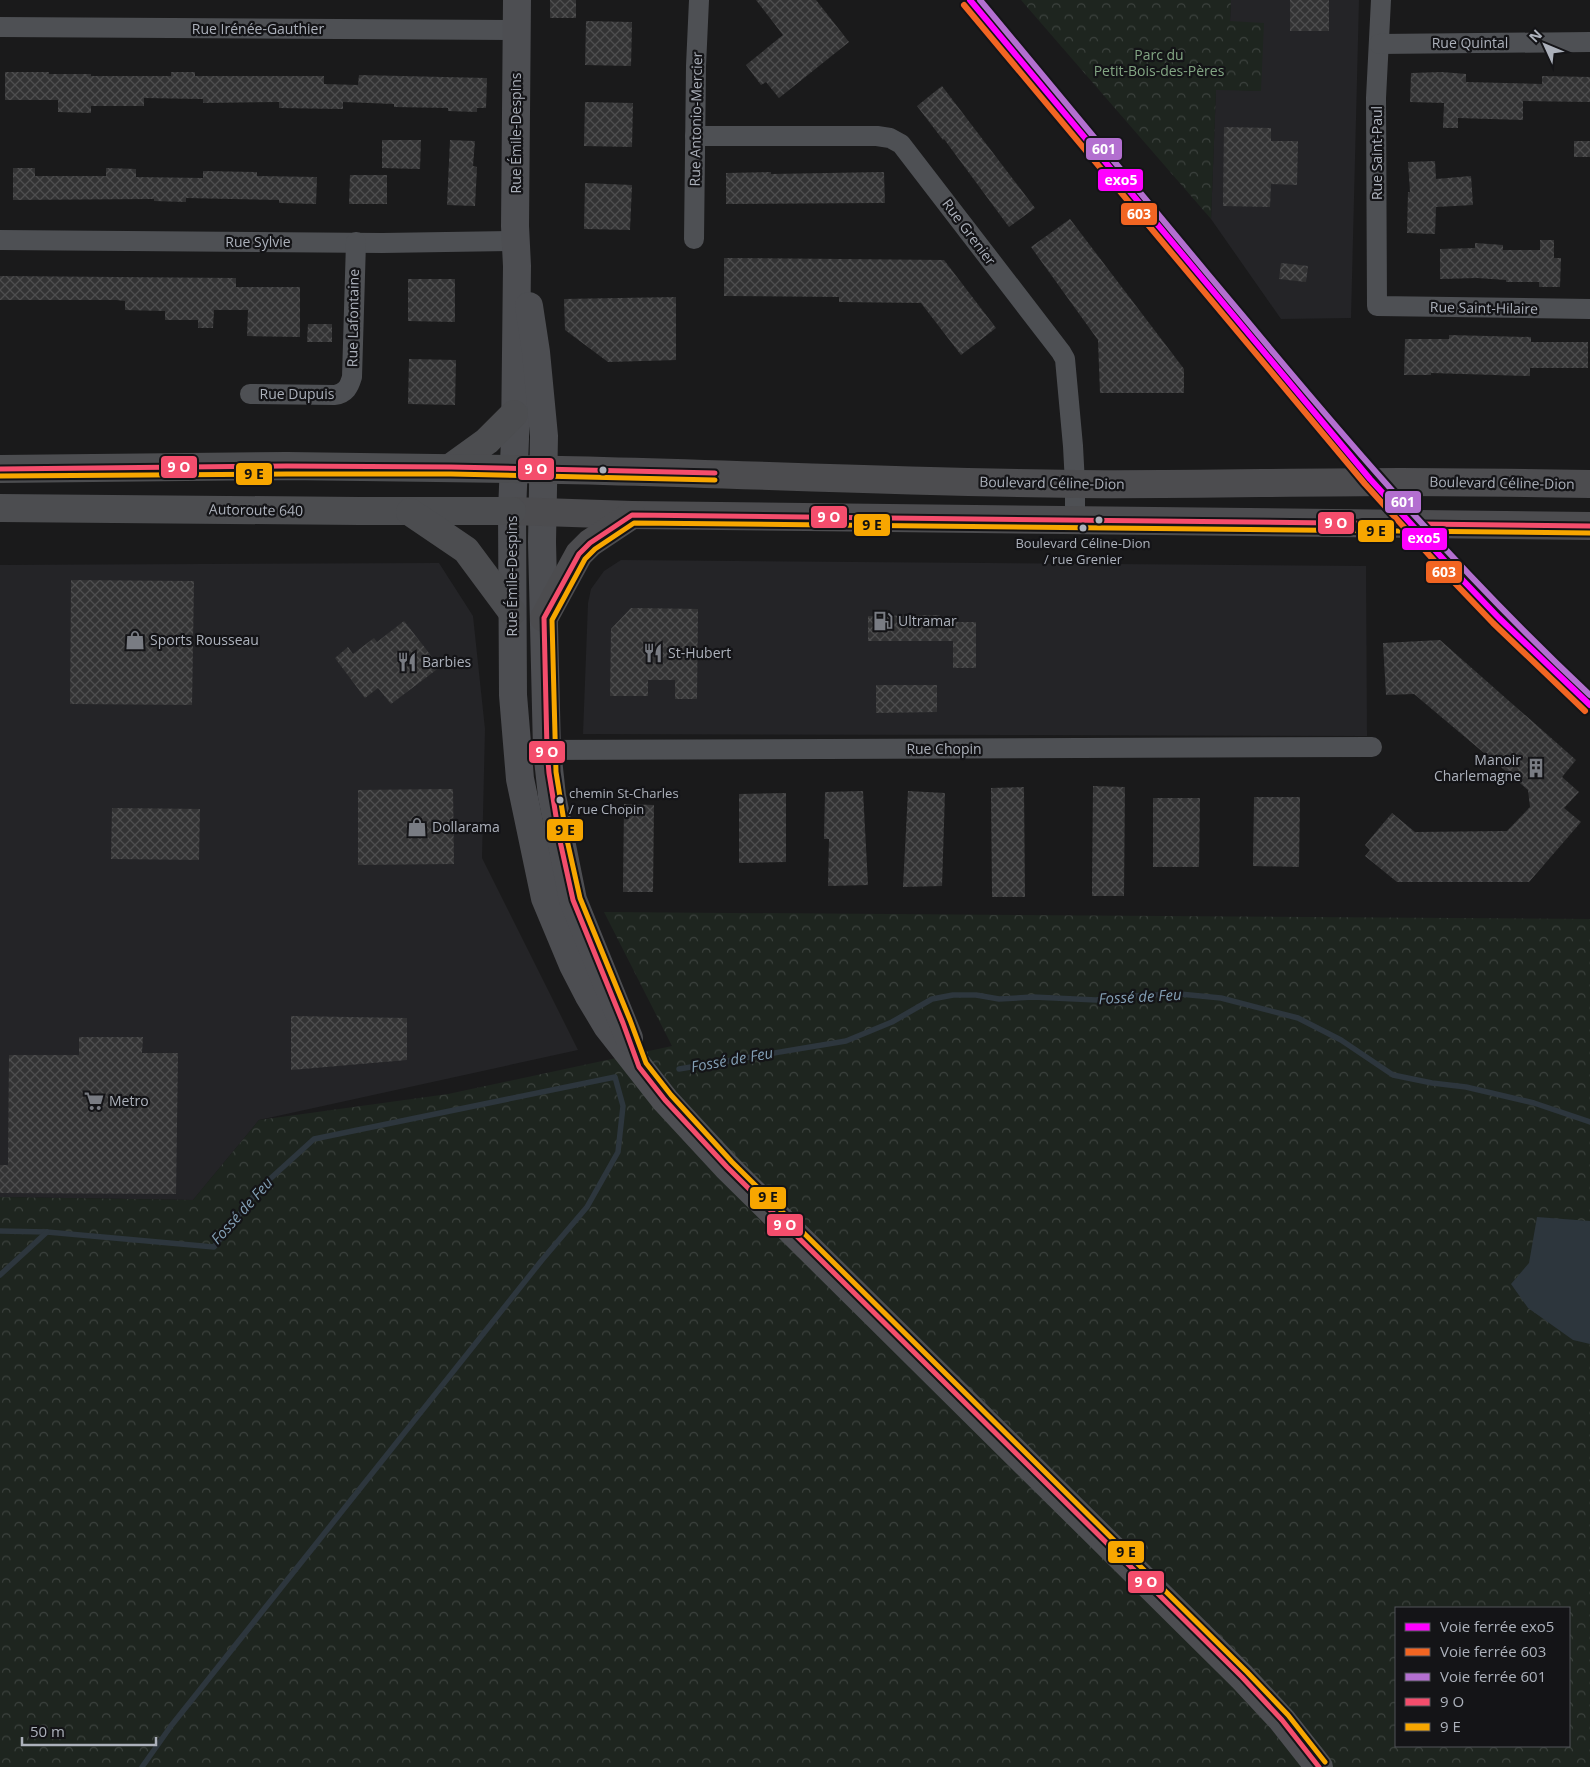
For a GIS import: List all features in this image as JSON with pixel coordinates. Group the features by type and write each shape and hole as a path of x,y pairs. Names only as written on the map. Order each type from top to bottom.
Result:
{"highway":[{"path":"451,467 487,441 514,414"},
{"path":"0,469 287,466 514,469"},
{"name":"Autoroute 640","path":"0,508 410,512 512,511"},
{"path":"410,512 466,550 512,612"}],"main road":[{"name":"Rue Émile-Despins","path":"516,0 516,254 512,511 513,695 516,750 541,884 548,907 573,965 589,996 608,1026 665,1100 728,1167 1242,1677 1282,1720 1319,1767"},
{"name":"Rue Émile-Despins","path":"516,254 528,299 536,352 544,436 544,618 547,750 552,796 568,878 577,911 639,1067"},
{"name":"Boulevard Céline-Dion","path":"514,469 694,472 952,482 1075,484 1161,485 1401,482 1590,484"},
{"path":"512,511 632,515 1590,526"},
{"path":"544,618 579,554 590,543 632,515"}],"street":[{"name":"Rue Antonio-Mercier","path":"694,239 699,0"},
{"name":"Rue Saint-Paul","path":"1377,306 1376,98 1381,0"},
{"name":"Rue Irénée-Gauthier","path":"0,28 517,30"},
{"name":"Rue Quintal","path":"1380,44 1590,42"},
{"name":"Rue Grenier","path":"695,136 877,136 890,138 901,144 1061,352 1066,366 1075,484 1075,519"},
{"name":"Rue Sylvie","path":"0,240 356,242 516,254"},
{"name":"Rue Lafontaine","path":"344,392 348,388 352,377 356,242"},
{"name":"Rue Saint-Hilaire","path":"1377,306 1590,309"},
{"name":"Rue Dupuis","path":"250,394 335,395 344,392"},
{"name":"Rue Chopin","path":"516,750 1372,747"}],"shaded area":[{"path":"1231,0 1359,0 1351,318 1281,319 1211,219 1216,89 1261,91 1230,21"},
{"path":"621,560 1366,566 1367,736 583,734 588,603 591,589 604,571"},
{"path":"439,563 473,616 485,729 482,858 578,1050 259,1120 193,1200 0,1197 0,565"},
{"path":"1537,1217 1590,1221 1590,1344 1573,1340 1528,1308 1511,1284 1529,1263"}],"green space":[{"name":"Parc du Petit-Bois-des-Pères","path":"1021,0 1231,0 1230,21 1264,23 1261,91 1216,90 1211,219"},
{"path":"604,912 1590,919 1590,1767 0,1767 0,1197 193,1200 259,1120 448,1094 672,1046"}],"building":[{"path":"550,0 576,0 576,18 550,18"},
{"path":"756,0 816,0 849,42 779,98 766,82 761,85 746,65 783,35"},
{"path":"1290,0 1329,0 1329,31 1290,31"},
{"path":"586,21 632,22 631,66 585,65"},
{"path":"5,72 49,72 49,74 91,74 91,76 171,76 171,72 195,72 195,76 324,76 324,84 358,85 359,75 487,78 486,108 477,108 477,112 448,111 448,108 394,107 394,104 343,102 343,109 279,108 279,102 203,103 203,99 144,98 144,106 91,106 91,113 58,112 58,100 5,100"},
{"path":"1442,72 1466,74 1466,82 1542,84 1542,76 1590,77 1590,102 1523,101 1523,120 1458,118 1458,128 1443,128 1444,103 1410,102 1411,73"},
{"path":"942,86 1035,208 1009,227 944,139 917,106"},
{"path":"585,102 633,103 632,147 584,146"},
{"path":"1224,127 1271,128 1271,141 1298,141 1297,185 1271,184 1270,207 1223,206"},
{"path":"382,140 421,140 420,169 382,168"},
{"path":"450,140 475,141 473,166 477,167 475,206 447,205"},
{"path":"1574,141 1590,141 1590,157 1574,157"},
{"path":"1435,161 1436,179 1471,176 1473,205 1436,207 1435,234 1407,233 1408,192 1410,192 1408,162"},
{"path":"13,168 35,168 35,176 106,176 106,168 136,169 136,177 203,178 203,171 257,172 257,176 317,177 316,204 279,203 279,200 186,198 186,202 154,201 154,199 13,200"},
{"path":"771,172 771,174 884,172 885,203 726,204 726,173"},
{"path":"350,175 387,175 387,204 349,204"},
{"path":"585,183 632,185 630,230 584,229"},
{"path":"1070,219 1184,369 1184,393 1100,393 1098,340 1031,247"},
{"path":"1540,240 1554,240 1554,258 1561,258 1560,287 1539,287 1539,282 1506,282 1506,280 1477,278 1440,279 1440,249 1475,248 1475,243 1503,245 1503,250 1540,250"},
{"path":"724,258 944,260 996,328 961,355 921,303 839,302 839,297 724,296"},
{"path":"1281,263 1308,266 1306,282 1279,279"},
{"path":"0,276 236,278 236,287 300,287 300,337 247,336 248,310 214,310 213,328 198,328 198,320 165,320 165,311 125,310 125,301 0,300"},
{"path":"408,279 455,279 455,322 408,321"},
{"path":"676,297 676,360 608,362 565,330 564,299"},
{"path":"308,324 332,324 332,342 307,342"},
{"path":"1449,335 1531,337 1531,342 1588,342 1588,368 1530,368 1530,376 1431,373 1431,375 1404,375 1405,339 1449,339"},
{"path":"409,359 456,360 455,405 408,404"},
{"path":"71,580 194,581 192,705 70,704"},
{"path":"631,608 698,609 697,699 675,699 675,680 648,680 648,696 610,696 611,629"},
{"path":"940,615 940,622 976,622 976,668 953,668 953,641 868,641 868,616"},
{"path":"404,621 440,667 391,704 378,688 365,698 335,658 348,647 353,654 374,638 377,642"},
{"name":"Manoir Charlemagne","path":"1440,640 1576,760 1562,777 1579,792 1564,808 1581,822 1529,882 1397,882 1365,856 1370,850 1365,845 1392,813 1415,832 1507,831 1530,807 1528,790 1414,694 1386,695 1383,643"},
{"path":"876,685 937,685 937,712 876,713"},
{"path":"1093,786 1125,787 1124,896 1092,896"},
{"path":"1024,787 1025,897 992,897 991,788"},
{"path":"453,789 454,864 358,865 358,790"},
{"path":"863,791 868,885 828,886 829,839 824,839 825,792"},
{"path":"908,791 945,793 942,886 903,887"},
{"path":"786,793 786,862 739,863 739,794"},
{"path":"1254,797 1300,797 1299,867 1253,866"},
{"path":"1153,798 1200,798 1199,867 1153,867"},
{"path":"624,804 654,805 653,892 623,892"},
{"path":"112,808 200,809 199,860 111,859"},
{"path":"291,1016 407,1018 407,1060 291,1070"},
{"path":"79,1037 143,1037 142,1053 178,1053 176,1194 0,1193 0,1165 8,1165 9,1055 79,1055"}],"waterway":[{"name":"Fossé de Feu","path":"679,1069 846,1041 892,1022 932,999 953,995 976,995 999,999 1033,997 1096,1000 1129,996 1180,994 1221,998 1298,1018 1341,1040 1393,1075 1432,1083 1466,1087 1534,1103 1590,1122"},
{"path":"0,1231 47,1232 214,1247 260,1188 314,1139 615,1077 623,1106 618,1152 587,1207 542,1260 171,1726 142,1767"},
{"path":"0,1275 47,1232"}],"rail line":[{"name":"exo5","path":"970,0 1370,479 1499,618 1590,705"},
{"name":"601","path":"980,0 1371,467 1499,606 1590,695"},
{"name":"603","path":"964,5 1365,484 1493,623 1585,711"}],"transit line":[{"path":"0,469 287,466 451,467 715,473"},
{"path":"0,476 451,474 715,480"},
{"path":"1319,1767 1282,1720 1242,1677 727,1167 665,1100 639,1067 573,900 560,841 547,750 544,618 579,554 590,543 632,515 1590,526"},
{"path":"1325,1762 1288,1715 1247,1672 732,1162 671,1095 646,1063 580,898 567,840 556,772 552,620 585,559 595,549 634,523 1590,533"}],"place":[{"name":"Boulevard Céline-Dion / rue Grenier","path":"1083,528"},
{"name":"Ultramar","path":"883,621"},
{"name":"Sports Rousseau","path":"135,640"},
{"name":"St-Hubert","path":"653,653"},
{"name":"Barbies","path":"407,662"},
{"name":"Manoir Charlemagne","path":"1536,768"},
{"name":"chemin St-Charles / rue Chopin","path":"560,800"},
{"name":"Dollarama","path":"417,827"},
{"name":"Metro","path":"94,1101"}]}
